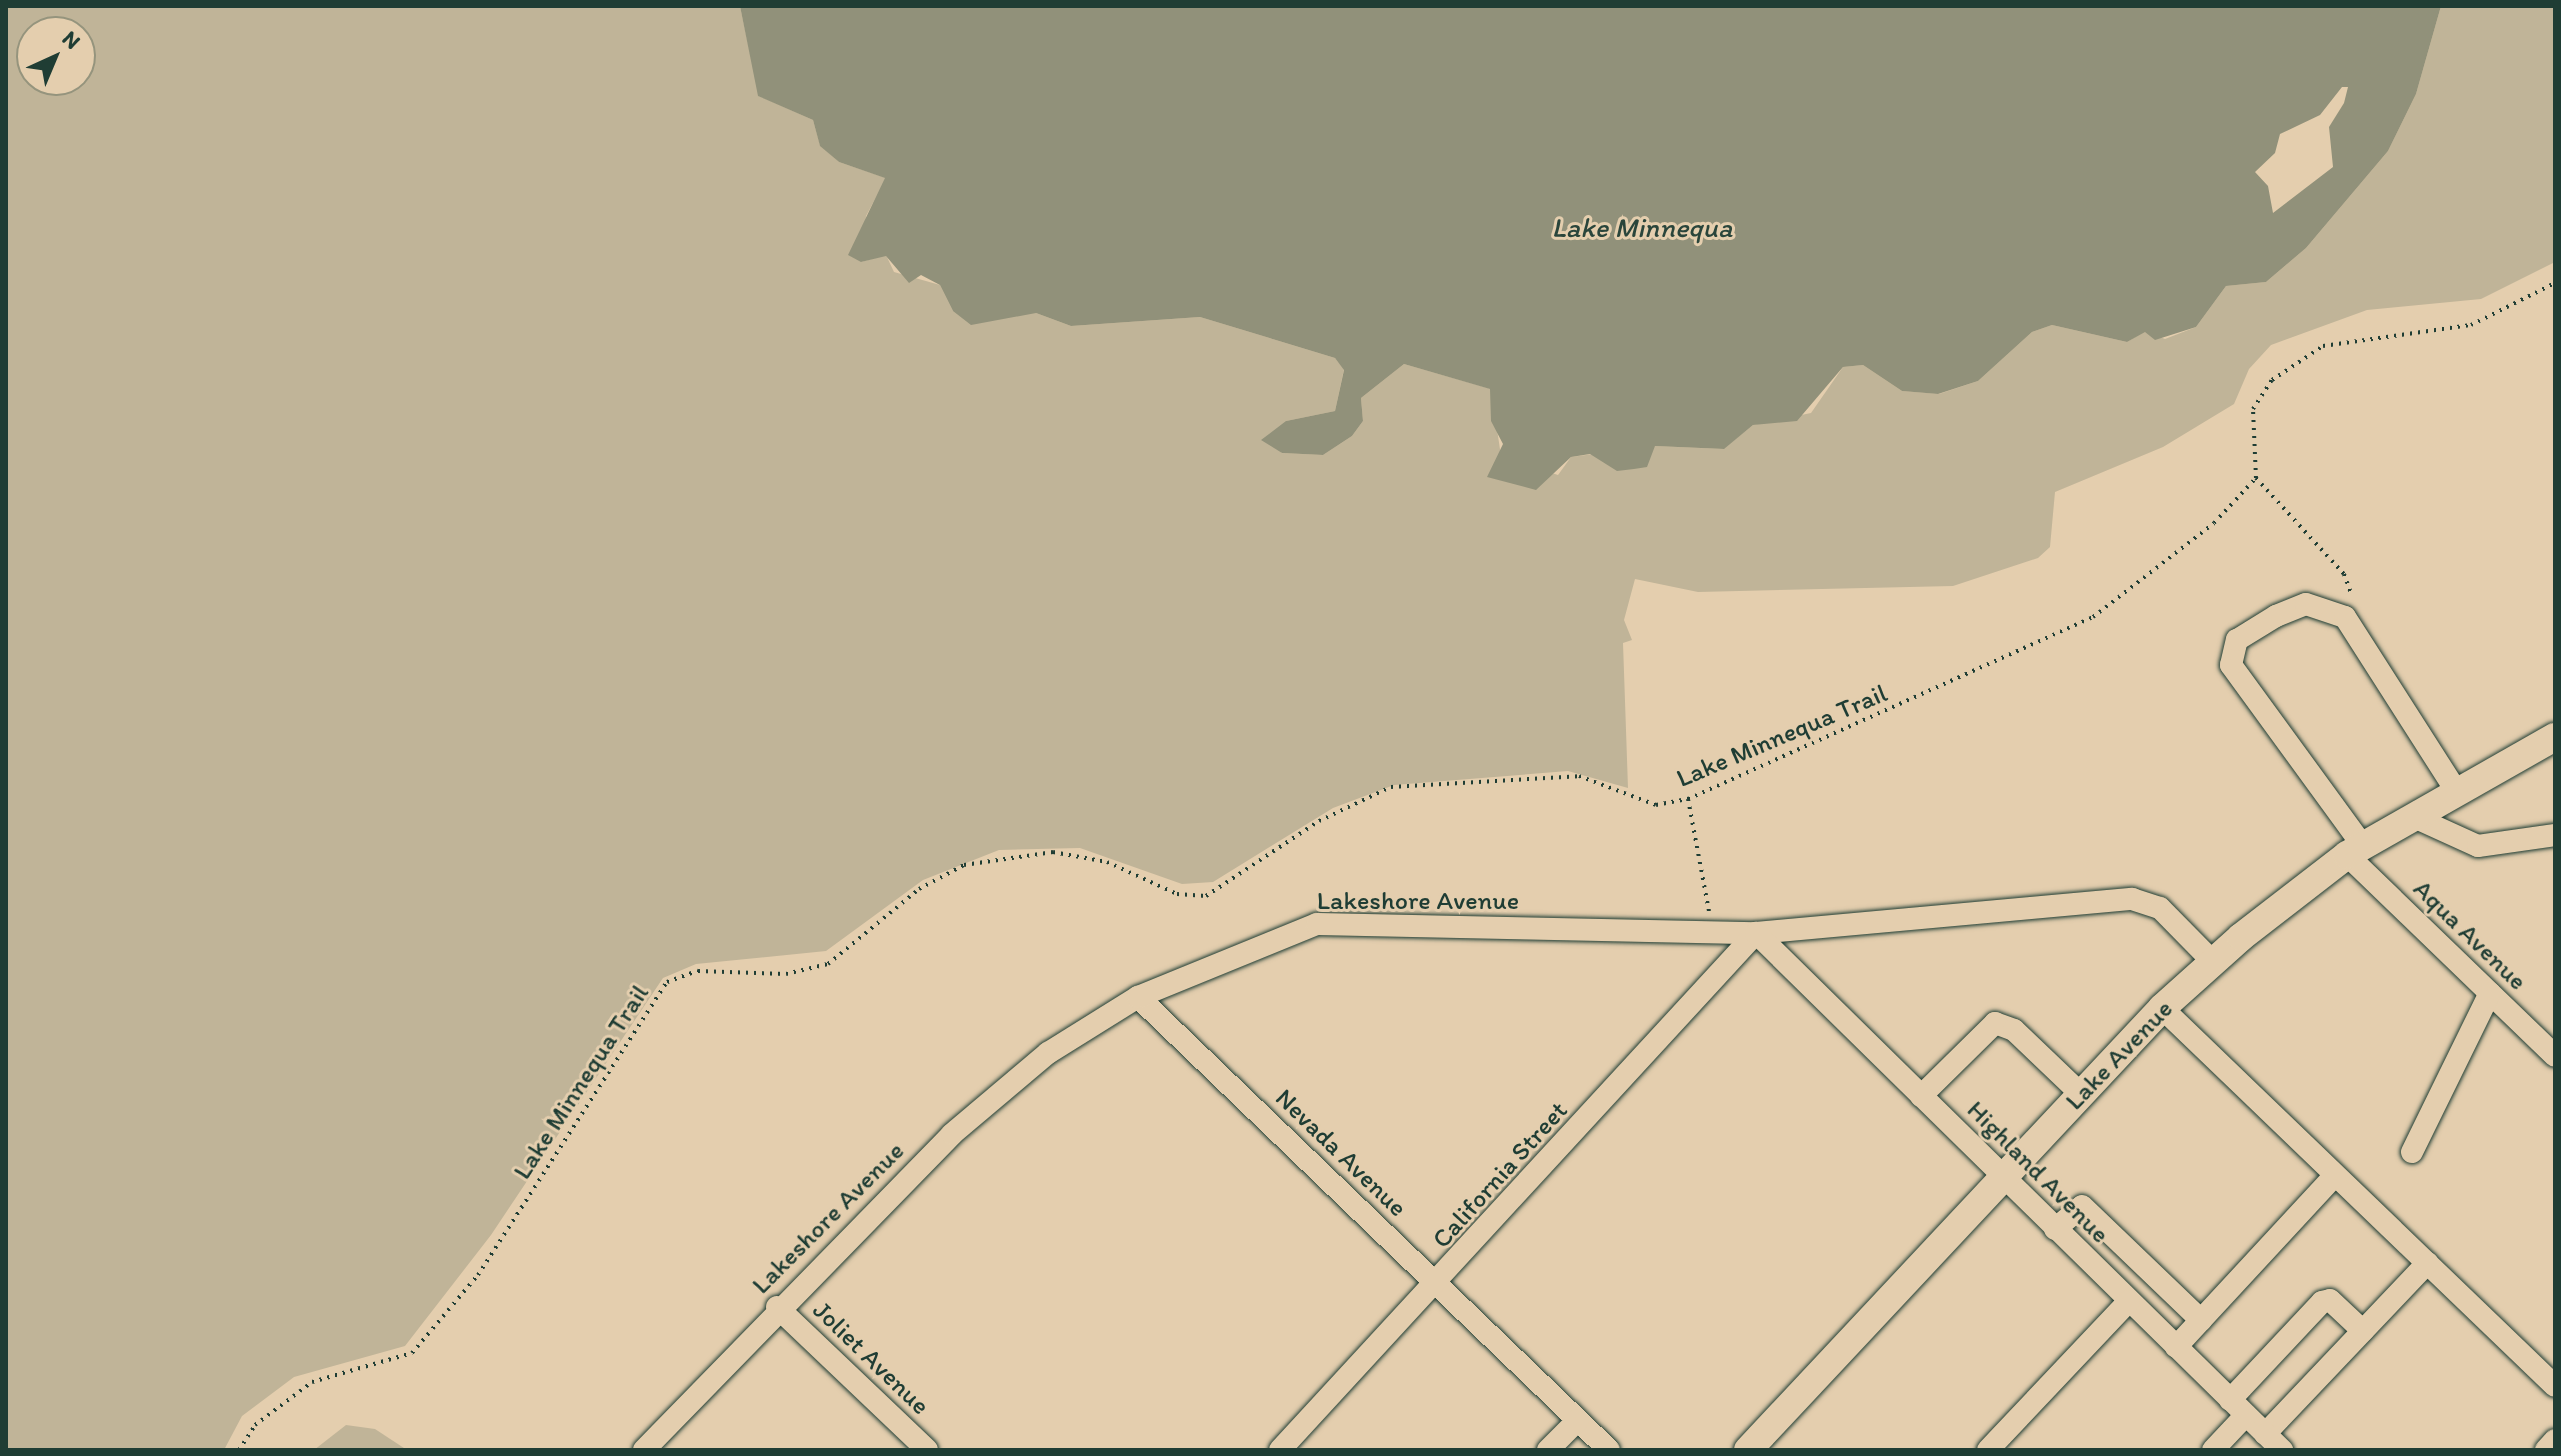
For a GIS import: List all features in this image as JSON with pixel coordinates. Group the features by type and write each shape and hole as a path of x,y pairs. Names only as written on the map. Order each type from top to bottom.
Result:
{"main road":[{"name":"Lake Avenue","path":"1748,1450 2162,1008 2213,962 2355,850 2555,737"}],"street":[{"name":"Aqua Avenue","path":"2345,617 2306,604 2276,616 2237,640 2231,665 2355,850 2490,993 2555,1056"},
{"path":"2345,617 2457,792"},
{"path":"2414,817 2478,846 2555,835"},
{"name":"Lakeshore Avenue","path":"644,1450 777,1307 964,1124 1048,1053 1138,997 1317,924 1756,933 2132,899 2160,908 2213,962"},
{"name":"Highland Avenue","path":"1756,933 2282,1450"},
{"name":"California Street","path":"1280,1450 1438,1285 1756,933"},
{"path":"2412,1152 2490,993"},
{"name":"Nevada Avenue","path":"1138,997 1609,1450"},
{"path":"2162,1008 2555,1386"},
{"path":"1921,1096 1995,1023 2014,1030 2081,1094"},
{"path":"2176,1347 2335,1175"},
{"path":"2055,1229 2082,1206 2201,1320"},
{"path":"2265,1434 2427,1263"},
{"path":"2213,1450 2238,1407 2322,1302 2330,1300 2363,1331"},
{"path":"1988,1450 2129,1301"},
{"name":"Joliet Avenue","path":"777,1307 927,1450"},
{"path":"1548,1450 1578,1420"},
{"path":"2546,1450 2555,1440"}],"path":[{"path":"2345,617 2353,593 2344,574 2256,478 2253,409 2272,380 2323,346 2471,325 2555,283"},
{"name":"Lake Minnequa Trail","path":"239,1450 255,1425 312,1382 412,1353 478,1275 667,982 698,971 786,974 828,964 919,889 964,865 1053,852 1107,862 1177,894 1206,896 1319,821 1391,787 1579,776 1656,805 1688,799 2093,617 2214,523 2256,478"},
{"path":"1688,799 1713,933"}],"shaded area":[{"path":"6,6 740,6 759,96 813,120 820,145 839,162 886,178 866,216 861,262 886,255 894,272 940,285 953,311 1036,313 1071,326 1200,317 1335,358 1344,369 1335,411 1286,421 1281,453 1323,455 1352,436 1363,421 1361,398 1404,364 1491,389 1501,456 1558,475 1571,457 1655,446 1723,449 1753,425 1811,413 1843,367 1863,365 1902,391 1939,394 1978,381 2032,332 2052,325 2127,342 2145,331 2165,339 2196,327 2226,286 2266,282 2306,248 2388,151 2416,94 2441,6 2555,6 2555,262 2481,299 2367,310 2271,345 2249,369 2234,404 2163,447 2055,492 2050,547 2038,558 1953,586 1698,592 1635,579 1624,620 1632,640 1623,643 1628,788 1568,771 1394,785 1333,808 1213,882 1182,884 1080,848 999,850 923,880 826,951 696,964 663,978 491,1235 405,1346 294,1377 242,1416 224,1450 6,1450"},
{"path":"346,1425 375,1429 407,1450 314,1450"}],"water":[{"name":"Lake Minnequa","path":"740,6 2441,6 2416,94 2388,151 2306,248 2266,282 2226,286 2196,327 2155,340 2145,332 2127,342 2052,325 2032,332 1978,381 1938,394 1902,391 1863,365 1843,367 1797,421 1753,425 1724,449 1655,446 1647,467 1617,471 1590,454 1571,457 1536,490 1487,477 1503,444 1491,421 1490,389 1404,364 1361,398 1363,421 1352,436 1323,455 1282,453 1261,440 1286,421 1335,411 1344,370 1335,358 1200,317 1071,326 1036,313 971,325 953,311 940,285 921,275 909,283 886,256 861,262 848,255 885,178 839,162 820,146 813,120 758,96","holes":["2342,87 2348,87 2344,103 2329,127 2333,167 2273,213 2268,186 2255,172 2275,153 2280,134 2320,115"]}]}
